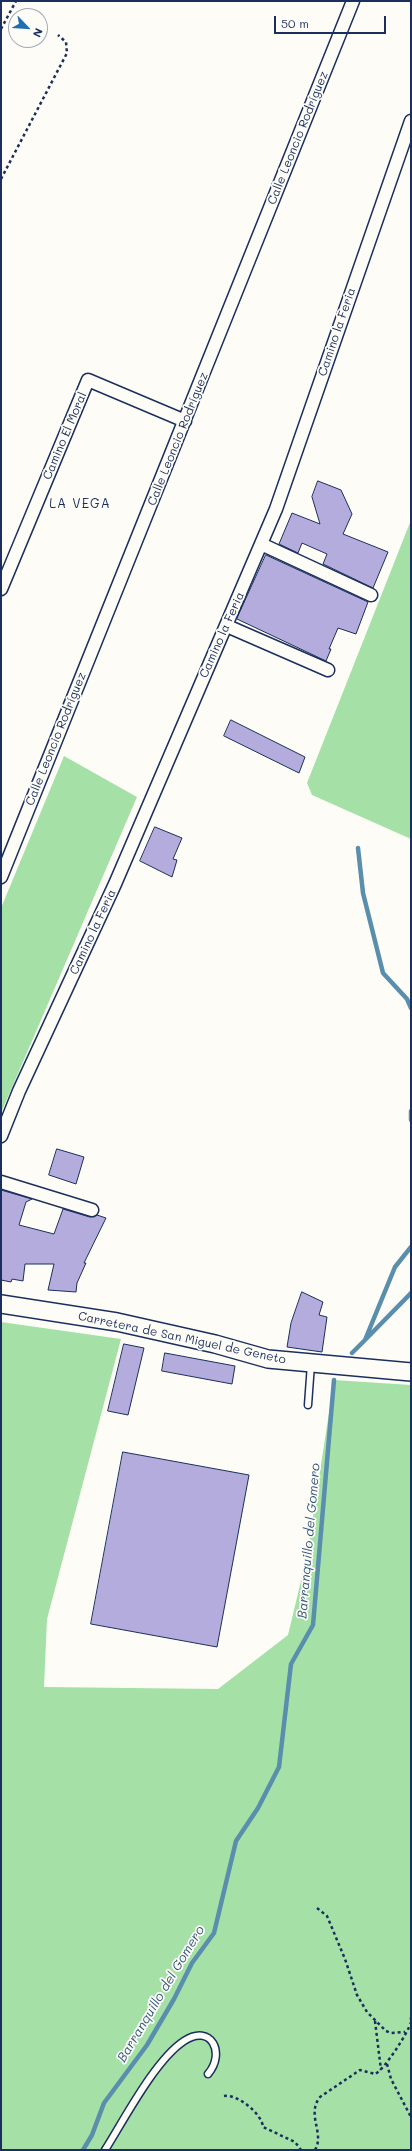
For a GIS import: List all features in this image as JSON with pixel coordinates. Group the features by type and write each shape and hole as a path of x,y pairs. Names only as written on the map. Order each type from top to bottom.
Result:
{"main road":[{"name":"Carretera de San Miguel de Geneto","path":"1,1304 117,1322 215,1344 268,1359 411,1372"}],"street":[{"name":"Calle Leoncio Rodríguez","path":"1,877 353,1"},
{"name":"Camino la Feria","path":"1,1136 19,1091 115,884 261,544 281,494 411,121"},
{"name":"Camino El Moral","path":"1,589 88,380 185,421"},
{"path":"261,544 371,595"},
{"path":"227,626 328,670"},
{"path":"1,1182 92,1210"}],"lane":[{"path":"308,1405 311,1364"},
{"path":"105,2150 156,2069 184,2041 196,2035 206,2037 213,2042 216,2050 214,2066 208,2074"}],"path":[{"path":"1,29 16,1"},
{"path":"1,179 67,53 66,42 58,35"},
{"path":"317,1908 327,1916 357,1995 367,2012 375,2021 391,2033 405,2032"},
{"path":"315,2150 319,2141 313,2108 320,2097 360,2070 375,2074 381,2070 387,2063 405,2032 411,2021 411,2016"},
{"path":"375,2021 381,2070"},
{"path":"387,2063 391,2078 411,2117"},
{"path":"224,2096 232,2095 244,2102 263,2122 263,2128 295,2142 301,2150"}],"green space":[{"path":"411,520 411,839 312,795 307,783"},
{"path":"64,756 137,797 1,1113 1,908"},
{"path":"1,1322 121,1339 47,1619 44,1687 218,1689 288,1635 307,1556 334,1380 411,1385 411,2150 1,2150"}],"building":[{"path":"318,481 341,490 352,514 343,534 388,552 373,588 323,564 327,554 302,543 298,553 279,544 292,513 320,524 312,497"},
{"path":"266,555 368,602 356,634 338,628 329,649 331,649 326,661 237,619"},
{"path":"231,720 305,757 299,773 224,736"},
{"path":"155,827 182,838 173,859 177,860 172,877 140,861"},
{"path":"57,1149 84,1157 76,1184 49,1175"},
{"path":"1,1190 32,1199 26,1202 19,1225 54,1234 63,1209 90,1217 97,1215 106,1218 84,1263 86,1263 77,1283 76,1292 48,1290 54,1264 25,1264 23,1281 12,1279 11,1282 1,1280"},
{"path":"302,1292 323,1302 319,1315 327,1317 322,1352 287,1347 291,1323"},
{"path":"124,1344 144,1348 128,1415 108,1411"},
{"path":"165,1353 235,1366 232,1384 162,1371"},
{"path":"123,1452 249,1475 217,1647 91,1624"}],"waterway":[{"name":"Barranquillo del Gomero","path":"358,848 363,893 383,973 407,999 411,1008"},
{"name":"Barranquillo del Gomero","path":"411,1111 411,1120"},
{"name":"Barranquillo del Gomero","path":"352,1353 365,1340 395,1267 411,1247"},
{"path":"366,1339 411,1293"},
{"name":"Barranquillo del Gomero","path":"83,2150 92,2135 104,2103 147,2045 174,1999 192,1963 214,1933 236,1841 258,1808 279,1767 291,1664 313,1625 334,1380"}],"district":[{"name":"LA VEGA","path":"80,504"}]}
